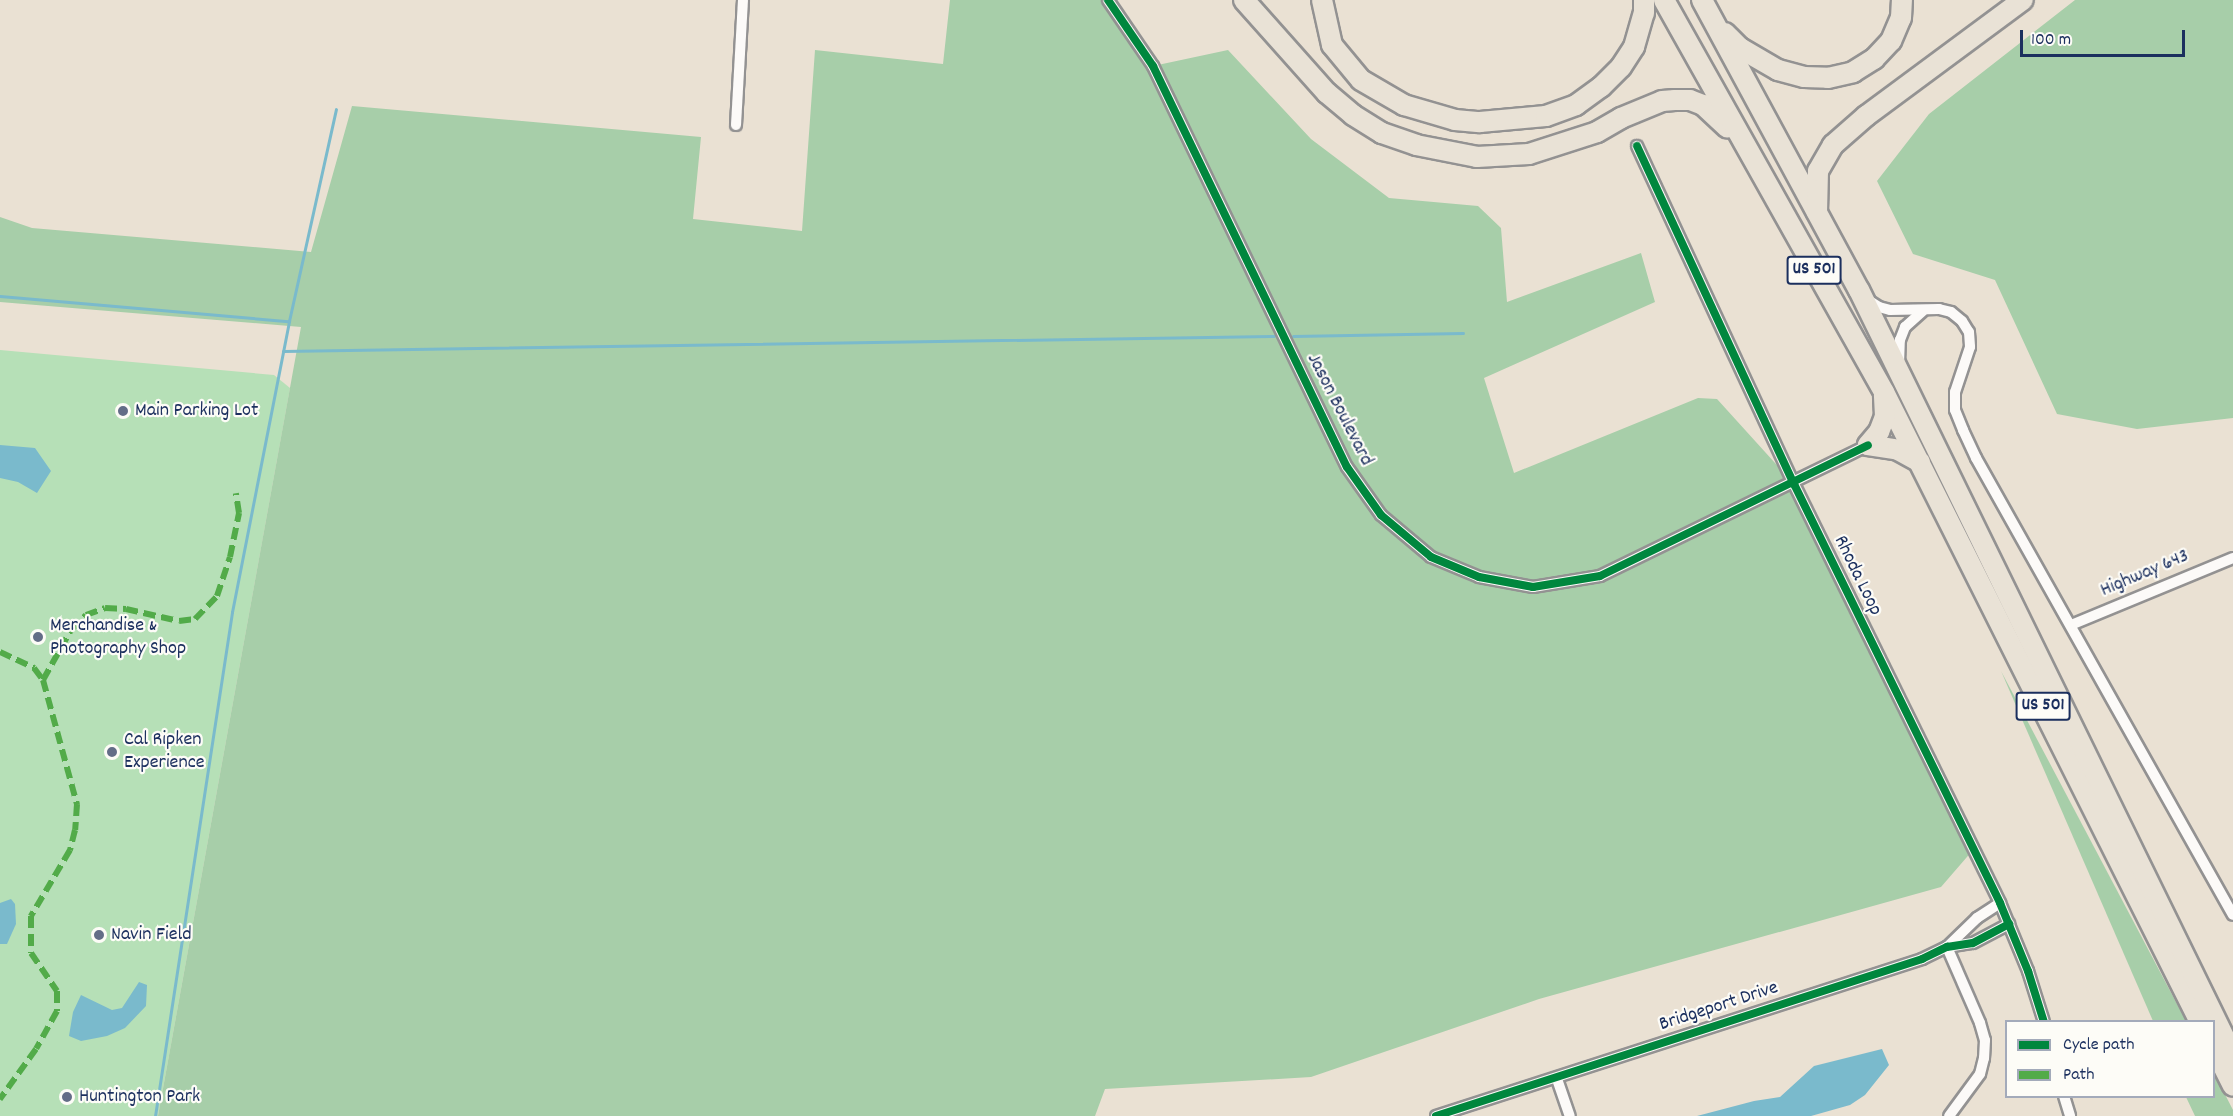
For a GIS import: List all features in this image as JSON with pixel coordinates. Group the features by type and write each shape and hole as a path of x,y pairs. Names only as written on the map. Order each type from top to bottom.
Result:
{"highway":[{"path":"1244,0 1327,93 1353,115 1382,133 1416,145 1477,157 1529,154 1597,132 1621,118 1662,101 1690,100 1714,113 1745,147"},
{"path":"1322,0 1332,45 1361,80 1404,105 1455,120 1480,123 1546,116 1576,105 1601,87 1621,67 1634,46 1644,13 1644,0"},
{"name":"US 501","path":"1664,0 1884,392 2199,1020"},
{"name":"US 501","path":"1702,0 1859,291 2233,1055"},
{"path":"1714,23 1740,48 1778,70 1804,77 1828,78 1853,72 1874,59 1891,41 1901,18 1902,0"},
{"path":"1817,215 1818,171 1833,145 1866,116 2024,0"},
{"path":"1868,445 1879,432 1885,416 1884,392"},
{"path":"1868,445 1898,450 1920,462"},
{"path":"2215,1050 2233,1086"}],"street":[{"path":"736,125 742,0"},
{"name":"Jason Boulevard","path":"1108,0 1153,66 1347,467 1381,514 1431,557 1479,577 1533,587 1600,576 1794,484 1868,445"},
{"name":"Rhoda Loop","path":"1637,146 1794,484 2000,903 2043,1020"},
{"path":"1859,291 1879,307 1902,312 1926,309 1951,312 1962,321 1969,332 1970,346 1958,377 1955,410 1976,458 2233,915"},
{"path":"1900,373 1898,352 1905,327 1911,318 1926,309"},
{"name":"Highway 643","path":"2071,625 2233,558"},
{"name":"Bridgeport Drive","path":"1947,947 1977,918 2000,903"},
{"name":"Bridgeport Drive","path":"1436,1116 1922,959 1947,947 1973,943 2009,924"},
{"path":"1947,947 1980,1023 1985,1040 1980,1074 1948,1116"},
{"path":"1557,1078 1570,1116"},
{"path":"2065,1098 2070,1116"}],"green space":[{"path":"950,0 1108,0 1153,66 1228,50 1311,139 1389,198 1478,206 1501,228 1507,302 1641,253 1655,302 1484,378 1514,473 1698,398 1717,399 1794,484 1973,850 1941,887 1539,999 1311,1077 1105,1089 1095,1116 158,1116 301,327 0,302 0,217 32,228 311,252 352,106 701,137 693,219 802,231 815,50 943,64"},
{"path":"2075,0 2233,0 2233,418 2137,429 2057,414 1995,280 1913,254 1877,181 1929,114"},
{"name":"Cal Ripken Experience","path":"0,350 274,375 290,388 158,1116 0,1116"},
{"path":"2001,671 2185,1020 2153,1020"},
{"path":"2215,1075 2233,1110 2233,1116 2195,1116 2186,1098 2215,1098"}],"water":[{"path":"0,445 35,448 51,471 37,493 18,482 0,478"},
{"path":"11,899 15,904 16,924 7,944 0,944 0,903"},
{"path":"139,982 147,985 146,1006 125,1028 107,1036 81,1041 69,1036 73,1012 81,995 112,1010 122,1008"},
{"path":"1882,1049 1889,1065 1865,1095 1850,1105 1811,1116 1697,1116 1754,1101 1780,1097 1814,1066"}],"waterway":[{"path":"155,1116 232,612 289,321 336,109"},
{"path":"0,296 288,321"},
{"path":"1293,336 1463,333"},
{"path":"283,351 1274,336"}],"marked path":[{"path":"43,680 71,630 86,615 105,608 126,609 179,621 195,619 217,596 230,557 239,513 236,493"},
{"path":"0,652 34,668 43,680 77,804 75,830 70,850 31,916 31,953 57,991 57,1011 36,1049 0,1099"}],"cycle path":[{"path":"1108,0 1153,66 1347,467 1381,515 1431,557 1479,577 1533,587 1600,576 1868,445"},
{"path":"1637,146 1794,484 2000,903 2028,971 2043,1020"},
{"path":"1436,1116 1922,959 1947,947 1973,943 2009,924"}],"place":[{"name":"Main Parking Lot","path":"123,411"},
{"name":"Merchandise & Photography Shop","path":"38,637"},
{"name":"Cal Ripken Experience","path":"112,752"},
{"name":"Navin Field","path":"99,935"},
{"name":"Huntington Park","path":"67,1097"}]}
